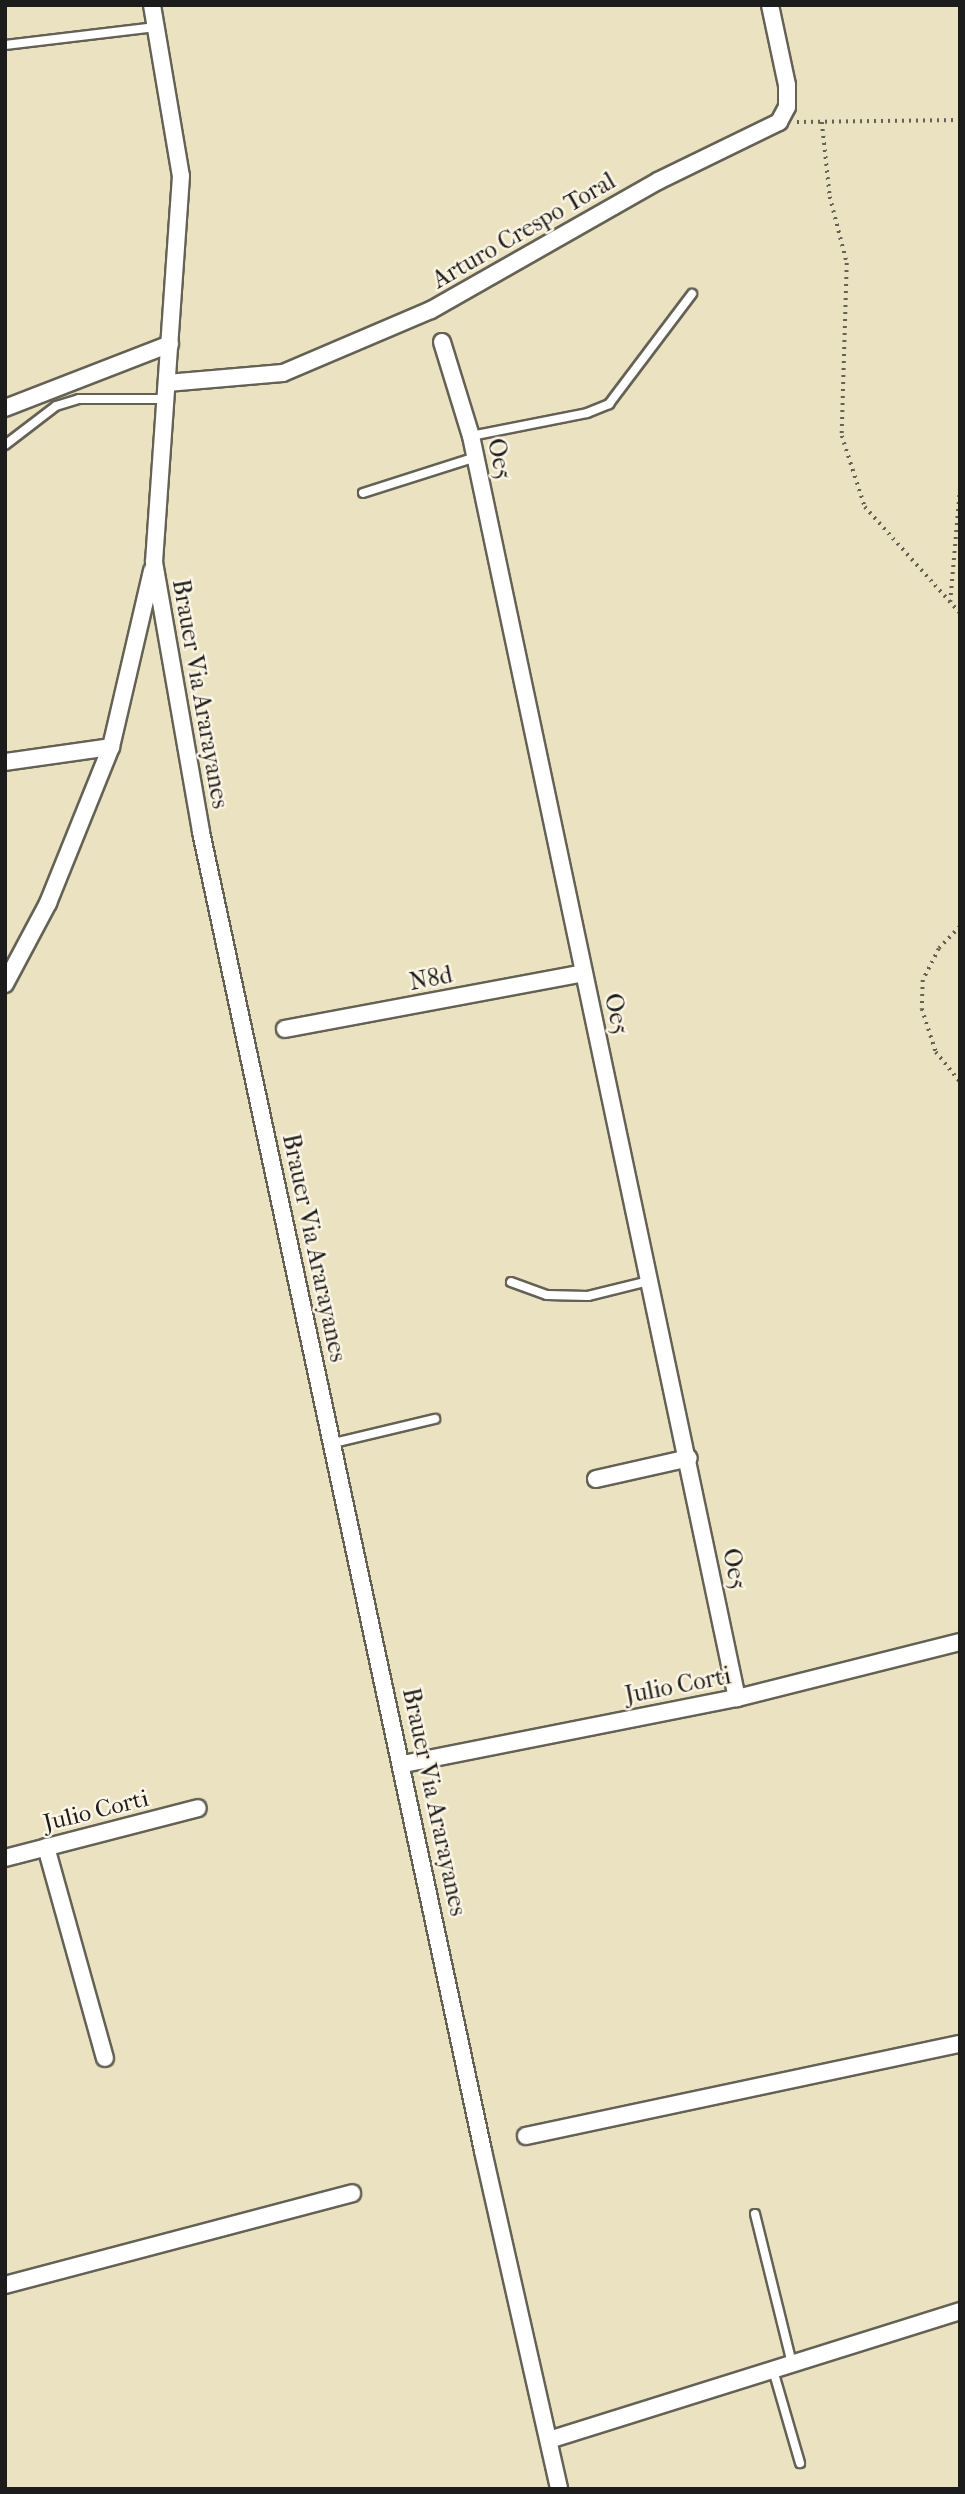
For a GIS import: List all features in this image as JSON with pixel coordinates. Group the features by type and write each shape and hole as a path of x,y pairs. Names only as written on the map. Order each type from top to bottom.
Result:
{"street":[{"name":"Brauer Via Ararayanes","path":"152,5 181,176 155,562 201,832 403,1764 483,2151 559,2489"},
{"path":"770,5 787,85 787,107 779,122"},
{"name":"Arturo Crespo Toral","path":"166,391 283,373 431,310 658,181 779,122"},
{"name":"Oe5","path":"442,342 471,436 649,1281 689,1458 737,1698"},
{"path":"5,408 170,344"},
{"path":"5,984 48,903 111,747 155,562"},
{"path":"5,762 111,747"},
{"name":"N8d","path":"285,1029 584,973"},
{"path":"596,1479 689,1458"},
{"name":"Julio Corti","path":"403,1764 737,1698 960,1642"},
{"name":"Julio Corti","path":"5,1858 198,1808"},
{"path":"46,1847 105,2058"},
{"path":"526,2136 960,2044"},
{"path":"5,2285 352,2193"},
{"path":"549,2440 960,2311"}],"lane":[{"path":"5,45 156,27"},
{"path":"471,436 587,413 609,404 692,294"},
{"path":"5,445 56,406 79,399 166,391"},
{"path":"363,493 475,457"},
{"path":"510,1282 547,1295 588,1296 649,1281"},
{"path":"334,1443 435,1419"},
{"path":"755,2214 792,2363"},
{"path":"773,2370 800,2463"}],"path":[{"path":"779,122 960,120"},
{"path":"822,122 830,197 847,263 842,436 865,507 960,613"},
{"path":"950,603 960,486"},
{"path":"960,927 939,949 923,980 922,1009 936,1052 960,1082"}]}
